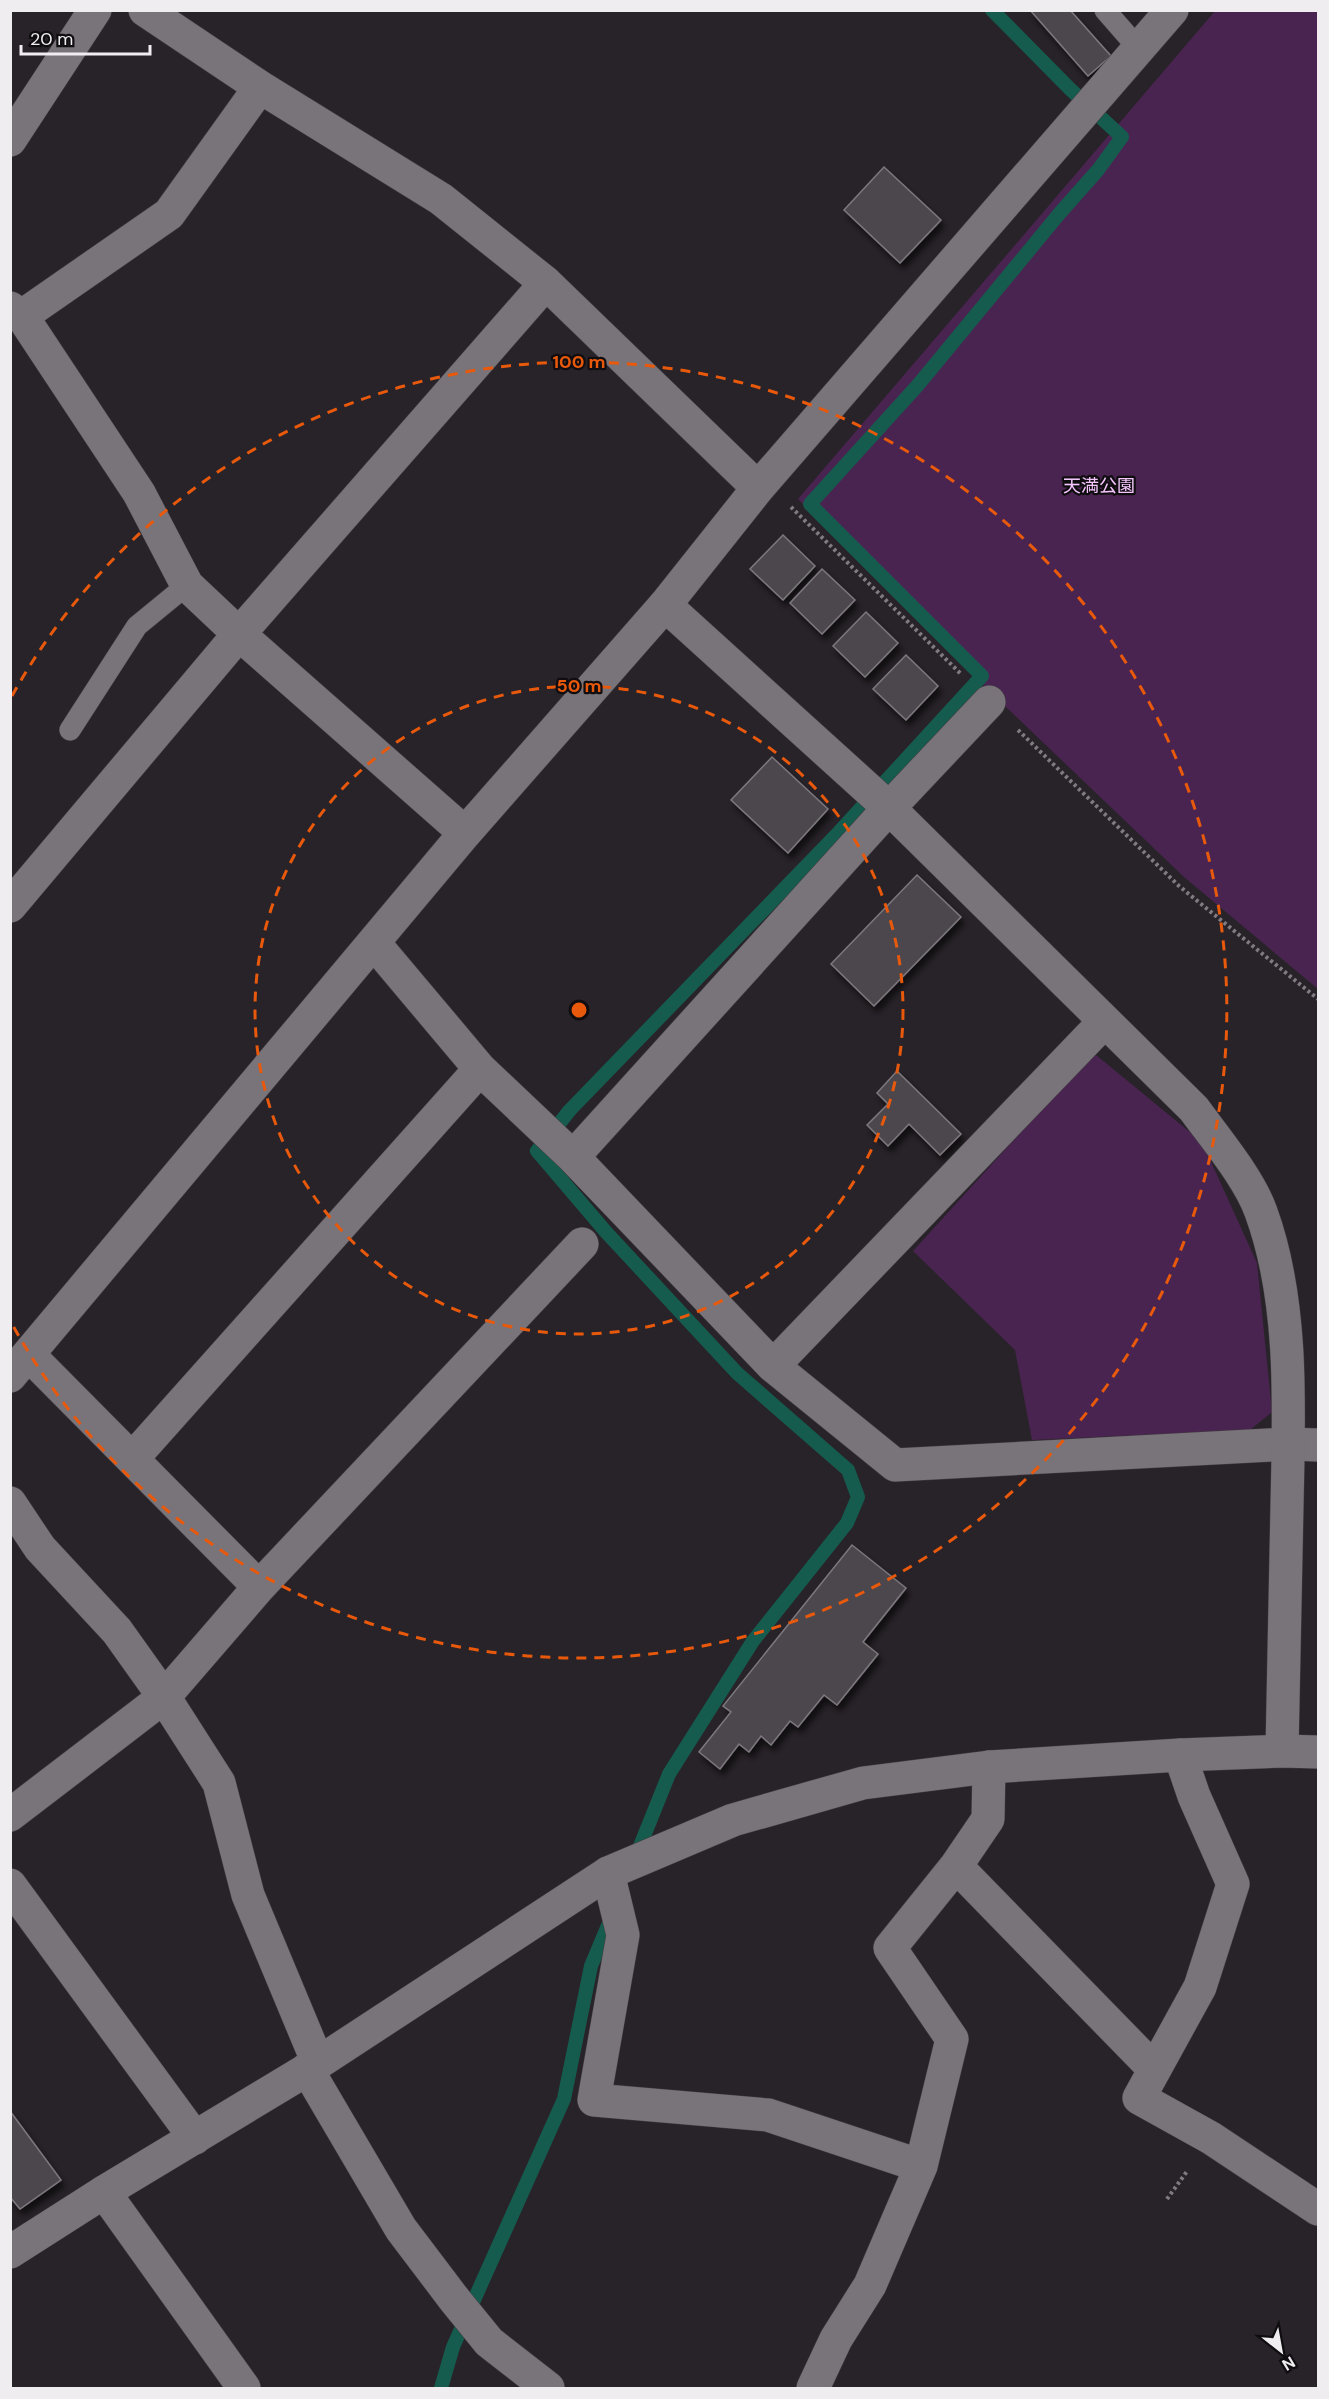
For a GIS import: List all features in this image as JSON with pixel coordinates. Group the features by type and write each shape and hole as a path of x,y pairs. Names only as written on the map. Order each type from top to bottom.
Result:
{"street":[{"path":"10,140 95,10"},
{"path":"145,10 260,87 441,199 546,283 758,488"},
{"path":"259,1587 132,1459 20,1366 465,833 665,605 758,488 1172,10"},
{"path":"260,87 169,214 16,312 139,492 187,585 239,634 465,833"},
{"path":"10,906 239,634 546,283"},
{"path":"665,605 889,808 1194,1109 1233,1161 1261,1210 1279,1273 1303,1444 1282,1751"},
{"path":"573,1157 889,808 989,702"},
{"path":"374,943 480,1069 573,1157 773,1366 895,1466 1303,1444"},
{"path":"773,1366 1104,1022"},
{"path":"132,1459 480,1069"},
{"path":"10,1815 164,1697 259,1587 582,1244"},
{"path":"10,1503 40,1548 117,1631 164,1697 219,1783 248,1894 313,2066 401,2229 489,2342 549,2388"},
{"path":"10,2252 104,2192 313,2066 608,1873 734,1820 863,1783 989,1767 1180,1755 1318,1752"},
{"path":"1180,1755 1194,1796 1233,1884 1200,1987 1139,2098 1211,2138 1318,2209"},
{"path":"813,2388 837,2339 870,2285 921,2166 952,2039 890,1948 956,1866 988,1819 989,1767"},
{"path":"956,1866 1154,2069"},
{"path":"608,1873 623,1935 594,2100 768,2115 921,2166"},
{"path":"10,1885 195,2138"},
{"path":"104,2192 244,2388"}],"lane":[{"path":"1105,10 1139,50"},
{"path":"70,730 137,626 187,585"}],"path":[{"path":"758,488 794,508 958,672"},
{"path":"989,702 1179,886 1318,999"}],"green space":[{"name":"天満公園","path":"1215,11 1318,11 1318,989 1184,877 985,687 798,499"},
{"path":"1096,1055 1202,1142 1257,1263 1272,1412 1250,1430 1032,1440 1015,1350 913,1251 1073,1075"}],"building":[{"path":"1030,10 1070,10 1111,56 1088,76"},
{"path":"884,167 941,220 900,263 844,210"},
{"path":"783,535 815,566 783,600 750,569"},
{"path":"822,569 855,600 822,634 790,603"},
{"path":"866,612 898,643 865,677 833,646"},
{"path":"906,655 938,686 906,720 873,689"},
{"path":"772,757 828,809 788,853 731,800"},
{"path":"917,875 961,917 874,1006 831,964"},
{"path":"897,1071 961,1134 940,1155 909,1124 888,1146 867,1125 888,1104 877,1093"},
{"path":"852,1545 906,1588 863,1642 878,1654 837,1705 824,1695 798,1727 790,1721 771,1745 761,1736 749,1752 739,1744 720,1769 699,1752 731,1712 723,1706"},
{"path":"10,2111 61,2180 20,2209 10,2197"}],"waterway":[{"path":"636,1856 669,1774 753,1641 847,1523 858,1497 848,1470 737,1373 606,1232 537,1151 570,1110 839,832 982,676 810,504 918,385 1098,170 1122,137 1070,89 992,10"},
{"path":"441,2388 453,2347 564,2099 591,1966 612,1916"}]}
